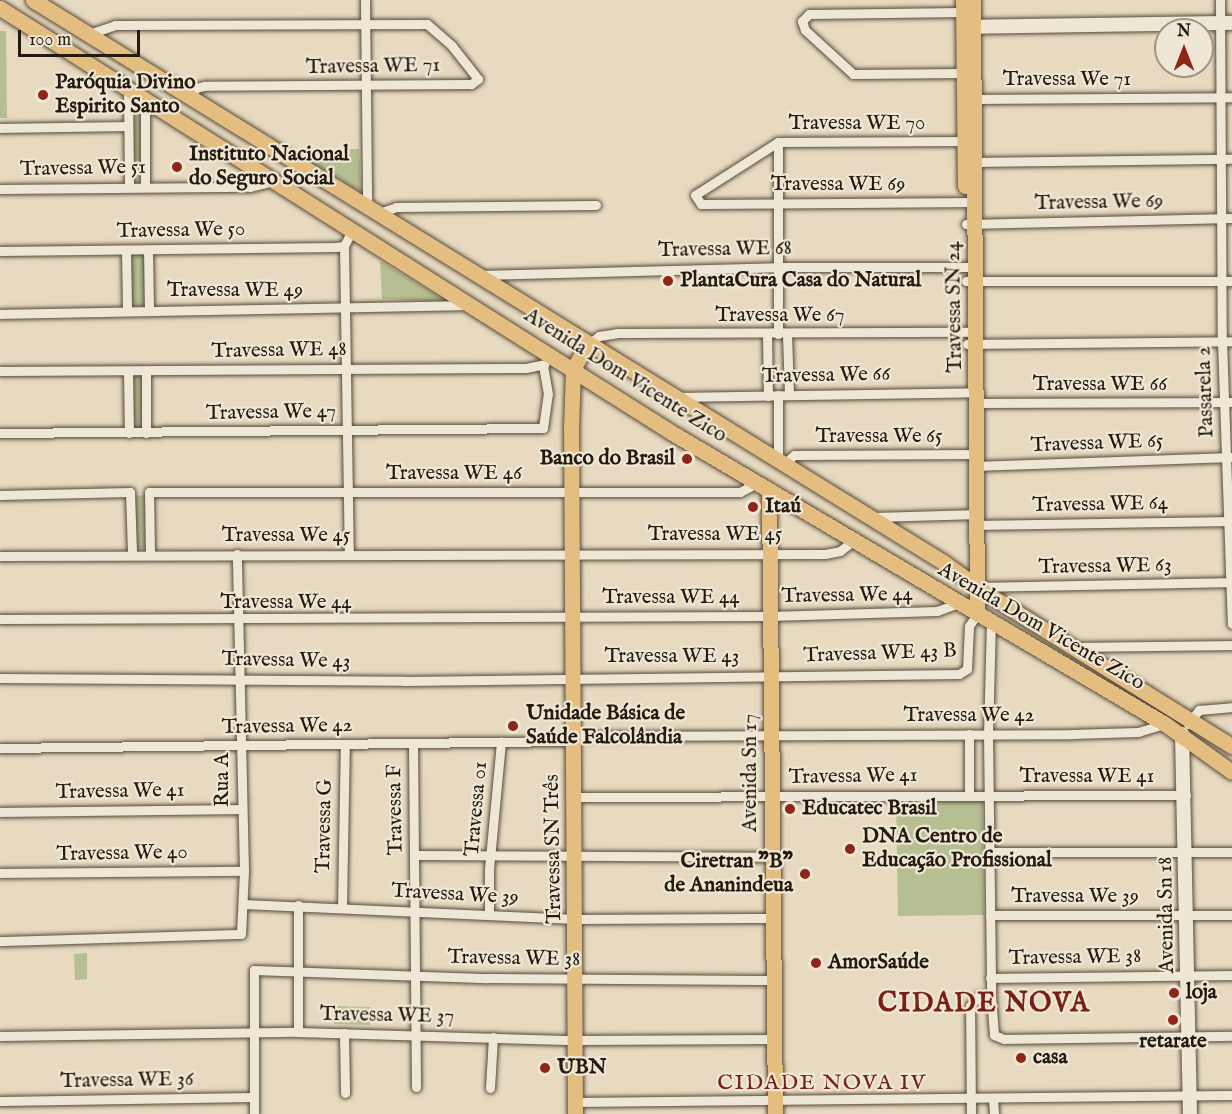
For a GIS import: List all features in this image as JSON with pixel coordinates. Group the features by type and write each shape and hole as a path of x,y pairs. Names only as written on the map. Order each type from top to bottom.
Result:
{"main road":[{"name":"Avenida Dom Vicente Zico","path":"33,0 476,276 586,346 654,394 674,397 781,462 1191,718 1232,746"},
{"name":"Avenida Dom Vicente Zico","path":"0,9 471,304 548,361 573,369 853,541 1182,734 1232,772"},
{"name":"Travessa SN 24","path":"967,13 963,73 970,140"},
{"name":"Travessa SN 24","path":"967,13 974,99 970,140 974,460 972,583 977,614"},
{"path":"573,369 586,346"},
{"name":"Travessa SN Três","path":"573,369 572,676 576,919 575,1108"},
{"name":"Avenida Sn 17","path":"763,487 770,553 775,1107"},
{"path":"909,574 922,573 930,567 927,552"},
{"name":"Travessa SN 24","path":"958,603 972,583"}],"street":[{"path":"365,0 372,211 396,207 596,205"},
{"name":"Passarela 2","path":"1220,0 1226,23 1221,97 1222,160 1227,218 1232,624"},
{"path":"963,73 852,74 805,30 802,21 809,14 967,13 1226,23"},
{"path":"89,34 110,25 366,24"},
{"name":"Travessa WE 71","path":"189,98 204,86 367,86 478,82 474,71 434,27 423,24 366,24"},
{"path":"128,89 129,186"},
{"name":"Travessa We 71","path":"974,99 1232,97"},
{"path":"145,100 146,186"},
{"path":"0,128 128,126"},
{"name":"Travessa WE 70","path":"701,204 696,191 778,142 970,140"},
{"path":"778,142 777,267 789,395"},
{"path":"970,162 1232,159"},
{"name":"Travessa We 51","path":"0,189 129,186 250,188 274,181"},
{"name":"Travessa WE 69","path":"701,204 970,202"},
{"name":"Travessa We 69","path":"970,224 1227,218"},
{"path":"349,554 345,493 344,246 352,230"},
{"name":"Travessa We 50","path":"0,251 344,246"},
{"path":"126,250 127,310"},
{"path":"148,250 149,310"},
{"name":"Travessa WE 68","path":"476,276 777,267 1227,281"},
{"name":"Travessa WE 49","path":"0,314 127,310 344,309 471,304"},
{"name":"Travessa We 67","path":"586,346 608,334 782,334 1227,341"},
{"path":"767,334 781,462"},
{"name":"Travessa WE 48","path":"0,370 146,371 344,368 548,361"},
{"name":"Travessa We 47","path":"0,433 543,429 548,394 548,361"},
{"path":"128,371 129,433"},
{"path":"146,371 146,433"},
{"name":"Travessa We 66","path":"674,397 789,395 973,398"},
{"name":"Travessa WE 66","path":"973,398 1228,402"},
{"name":"Travessa We 65","path":"781,462 794,455 974,460"},
{"name":"Travessa WE 65","path":"974,460 1229,457"},
{"name":"Travessa WE 46","path":"150,553 149,492 740,492 763,487"},
{"path":"0,495 130,492 132,553"},
{"name":"Travessa WE 64","path":"871,517 974,520 1230,521"},
{"name":"Travessa WE 45","path":"572,552 831,554 853,541"},
{"name":"Travessa We 45","path":"0,556 132,553 572,552"},
{"name":"Rua A","path":"0,941 241,934 244,871 237,554"},
{"name":"Travessa WE 63","path":"972,583 1231,582"},
{"name":"Travessa We 44","path":"770,616 937,611 958,603"},
{"name":"Travessa WE 43 B","path":"771,675 962,674 968,669 969,626 977,614"},
{"name":"Travessa WE 44","path":"572,617 770,616"},
{"name":"Travessa We 44","path":"0,619 237,621 572,617"},
{"path":"992,621 988,734 992,1030 1004,1039 1232,1036"},
{"path":"1076,647 1232,645"},
{"name":"Travessa WE 43","path":"572,676 771,675"},
{"name":"Travessa We 43","path":"0,678 404,681 572,676"},
{"path":"1182,734 1191,718 1205,708 1232,707"},
{"name":"Travessa We 42","path":"771,736 1138,732 1165,724"},
{"name":"Avenida Sn 18","path":"1182,734 1186,795 1190,1114"},
{"path":"969,735 969,794"},
{"path":"574,739 771,736"},
{"name":"Travessa We 42","path":"0,748 501,742 574,739"},
{"name":"Travessa 01","path":"489,914 490,856 501,742"},
{"name":"Travessa F","path":"413,743 416,855 416,1087"},
{"name":"Travessa G","path":"342,908 345,744"},
{"name":"Travessa We 41","path":"574,797 989,794"},
{"name":"Travessa WE 41","path":"989,794 1186,795"},
{"name":"Travessa We 41","path":"0,812 241,809"},
{"path":"989,852 1232,852"},
{"path":"416,855 574,858 772,856"},
{"name":"Travessa We 40","path":"0,873 244,871"},
{"name":"Travessa We 39","path":"243,904 576,919 774,918"},
{"path":"298,905 298,1032"},
{"name":"Travessa We 39","path":"990,915 1232,915"},
{"name":"Travessa WE 38","path":"255,1032 254,970 576,979 773,980"},
{"name":"Travessa WE 38","path":"990,978 1232,975"},
{"path":"971,1114 970,1006 978,997 991,994"},
{"path":"254,1114 255,1032"},
{"name":"Travessa WE 37","path":"0,1036 298,1032 574,1040 774,1039"},
{"path":"344,1033 345,1094"},
{"path":"490,1088 493,1037"},
{"path":"575,1108 775,1107 993,1099 1232,1095"},
{"name":"Travessa WE 36","path":"0,1101 254,1097"},
{"path":"993,1099 994,1114"}],"green space":[{"path":"0,31 6,31 7,118 0,118"},
{"path":"132,103 142,109 142,177 130,177"},
{"path":"359,149 361,192 299,155 303,150"},
{"path":"144,253 144,306 131,306 131,254"},
{"path":"380,261 446,301 382,299"},
{"path":"128,371 146,371 146,433 129,433"},
{"path":"145,495 145,548 135,549 134,496"},
{"path":"982,798 984,915 898,916 896,799"},
{"path":"87,953 87,979 75,980 74,954"},
{"path":"334,1006 371,1007 370,1025 334,1024"}],"place":[{"name":"Paróquia Divino Espirito Santo","path":"43,95"},
{"name":"Instituto Nacional do Seguro Social","path":"177,167"},
{"name":"PlantaCura Casa do Natural","path":"668,281"},
{"name":"Banco do Brasil","path":"687,459"},
{"name":"Itaú","path":"753,507"},
{"name":"Unidade Básica de Saúde Falcolândia","path":"513,726"},
{"name":"Educatec Brasil","path":"790,809"},
{"name":"DNA Centro de Educação Profissional","path":"850,849"},
{"name":"Ciretran \"B\" de Ananindeua","path":"805,874"},
{"name":"AmorSaúde","path":"816,963"},
{"name":"loja","path":"1174,993"},
{"name":"retarate","path":"1173,1020"},
{"name":"casa","path":"1021,1058"},
{"name":"UBN","path":"545,1068"}],"district":[{"name":"CIDADE NOVA","path":"984,1005"},
{"name":"CIDADE NOVA IV","path":"822,1084"}]}
